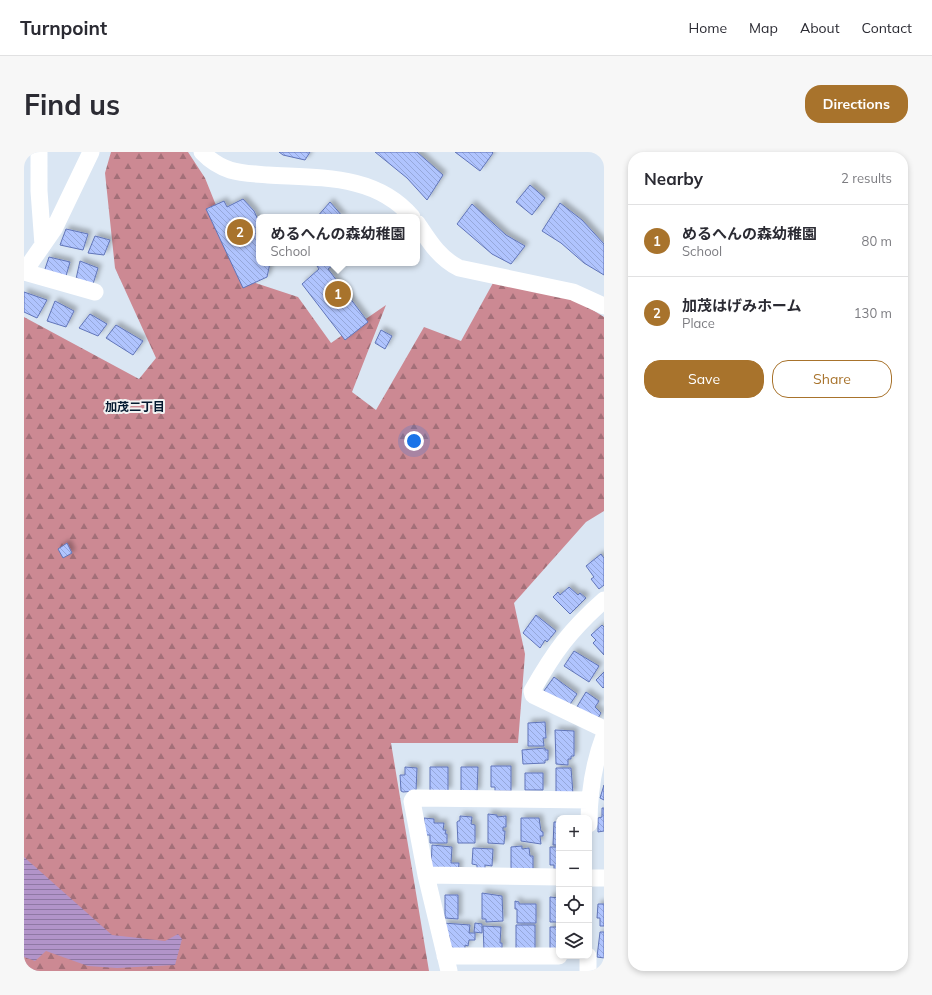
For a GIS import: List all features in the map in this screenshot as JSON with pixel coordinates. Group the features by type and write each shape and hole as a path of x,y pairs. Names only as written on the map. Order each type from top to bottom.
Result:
{"street":[{"path":"39,152 39,191 43,245"},
{"path":"91,152 54,229 24,272 95,292"},
{"path":"202,152 212,162 233,172 341,180 365,185 397,202 409,214"},
{"path":"420,227 439,255 448,263 458,268 573,292 604,306"},
{"path":"604,600 581,621 560,644 532,691 533,695 604,730"},
{"path":"589,815 589,800 595,764 604,736"},
{"path":"556,956 447,963 426,875 412,801 414,798 589,800"},
{"path":"426,875 556,877"},
{"path":"592,878 604,878"},
{"path":"588,959 588,971"}],"green space":[{"path":"111,152 188,152 205,178 246,280 298,297 331,343 386,305 352,392 376,410 424,327 461,341 493,283 570,296 604,317 604,511 586,522 514,603 525,654 518,743 391,743 429,971 24,971 24,317 139,379 156,358 115,268 105,173"}],"shaded area":[{"path":"24,857 112,935 165,941 178,934 182,939 175,965 117,968 88,966 46,951 35,961 24,957"}],"building":[{"path":"279,152 310,152 305,160 283,155"},
{"path":"375,152 417,152 443,175 427,200 407,178"},
{"path":"455,152 492,152 493,153 480,171"},
{"path":"530,185 545,198 532,215 516,202"},
{"path":"243,199 254,211 256,215 256,266 269,266 267,277 243,288 206,209 224,201 227,207"},
{"path":"330,202 340,214 320,214"},
{"path":"560,203 582,220 604,244 604,275 584,263 561,243 542,231"},
{"path":"472,204 506,235 525,246 511,264 492,254 457,224"},
{"path":"66,229 88,234 83,250 60,245"},
{"path":"95,236 110,240 104,255 88,253"},
{"path":"49,257 70,262 66,276 44,272"},
{"path":"80,261 98,268 93,284 76,279"},
{"path":"317,266 332,266 328,269 368,322 345,340 302,284 319,269"},
{"path":"24,292 47,300 37,318 24,312"},
{"path":"55,301 74,311 66,327 47,321"},
{"path":"90,314 107,324 98,336 79,328"},
{"path":"116,325 143,341 133,355 106,338"},
{"path":"381,330 392,336 385,349 375,343"},
{"path":"67,543 72,553 63,558 58,549"},
{"path":"601,554 604,558 604,585 599,589 591,579 594,577 586,566"},
{"path":"569,587 578,595 580,593 586,598 570,614 553,597 558,592 560,595"},
{"path":"536,615 556,631 547,642 545,640 540,648 523,633"},
{"path":"602,625 604,627 604,655 593,643 596,640 591,635"},
{"path":"574,651 599,666 589,682 564,666"},
{"path":"604,672 604,687 603,688 596,680"},
{"path":"554,677 577,694 566,710 541,695"},
{"path":"586,692 599,701 595,707 601,713 595,723 575,710"},
{"path":"545,722 546,738 543,738 544,746 528,746 528,723"},
{"path":"555,730 574,731 574,756 571,756 571,759 568,759 568,765 556,764"},
{"path":"545,748 545,750 548,750 548,760 545,760 545,763 523,764 522,750"},
{"path":"491,766 511,766 511,791 495,791 495,787 491,787"},
{"path":"405,767 417,768 416,791 401,791 400,775 405,775"},
{"path":"430,767 448,767 448,791 430,791"},
{"path":"461,767 478,767 477,792 461,792"},
{"path":"556,768 571,768 573,794 556,794"},
{"path":"525,773 543,773 543,790 525,790"},
{"path":"604,785 604,800 600,798"},
{"path":"602,808 604,808 604,831 598,832 598,818 602,817"},
{"path":"488,814 497,815 497,817 506,816 506,827 503,827 503,831 505,831 504,844 488,843"},
{"path":"460,816 472,817 471,824 475,825 475,843 458,843 457,822 460,820"},
{"path":"424,818 434,819 434,823 444,823 443,830 446,830 445,834 447,834 447,843 430,843 430,835 424,835"},
{"path":"521,818 539,818 541,831 543,832 543,836 540,836 541,844 521,841"},
{"path":"554,822 556,822 556,845 553,845"},
{"path":"432,845 452,847 451,863 459,863 458,875 431,870"},
{"path":"522,846 522,849 529,848 530,856 533,856 533,876 511,868 511,847"},
{"path":"550,847 556,847 556,869 554,869 554,865 550,865"},
{"path":"473,848 493,849 492,866 485,865 485,869 477,868 477,865 472,864"},
{"path":"482,893 502,896 503,921 486,922 486,919 482,919"},
{"path":"445,895 458,895 458,919 445,918"},
{"path":"550,897 556,898 556,922 550,922"},
{"path":"515,901 519,902 519,904 536,904 536,923 517,923 517,909 515,909"},
{"path":"598,904 604,904 604,926 600,926 600,918 597,918"},
{"path":"443,923 470,925 469,933 475,933 475,940 469,940 468,946 465,945 465,951 451,949 449,935 447,934"},
{"path":"475,923 482,924 482,933 474,932"},
{"path":"516,925 535,925 535,953 516,950"},
{"path":"483,926 501,927 500,943 502,943 502,950 484,950"},
{"path":"550,927 556,927 556,951 550,948"},
{"path":"600,932 604,932 604,958 597,957"}],"place":[{"name":"加茂はげみホーム","path":"240,232"},
{"name":"めるへんの森幼稚園","path":"338,294"}],"district":[{"name":"加茂二丁目","path":"135,406"}]}
